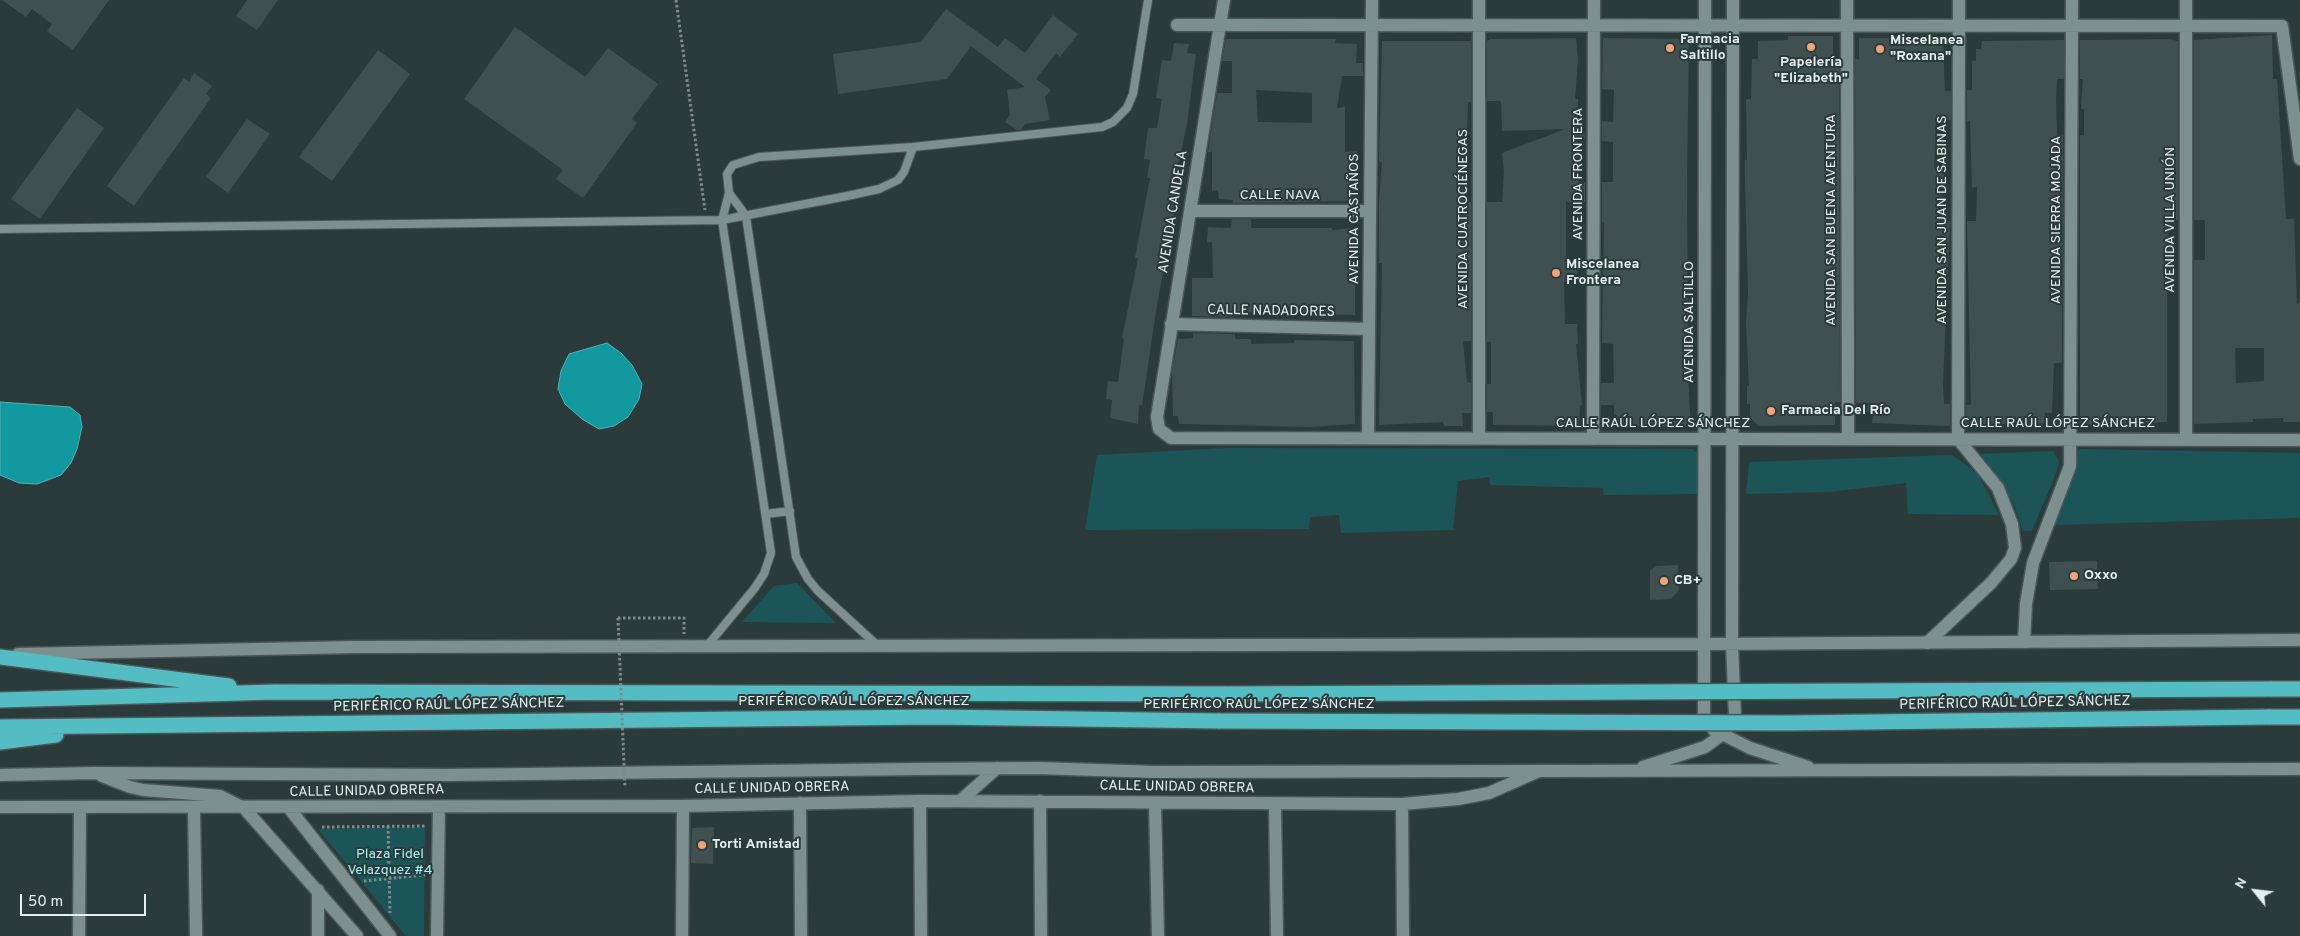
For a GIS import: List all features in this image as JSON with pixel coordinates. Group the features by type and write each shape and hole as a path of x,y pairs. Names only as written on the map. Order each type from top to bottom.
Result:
{"highway":[{"path":"0,656 275,692"},
{"name":"PERIFÉRICO RAÚL LÓPEZ SÁNCHEZ","path":"0,700 275,692 1225,694 2300,689"},
{"name":"PERIFÉRICO RAÚL LÓPEZ SÁNCHEZ","path":"0,727 136,724 934,717 1220,722 1789,722 2300,718"},
{"path":"0,742 136,724"}],"street":[{"name":"AVENIDA CANDELA","path":"1159,429 1158,417 1171,324 1224,0"},
{"name":"AVENIDA CASTAÑOS","path":"1368,438 1372,0"},
{"name":"AVENIDA CUATROCIÉNEGAS","path":"1479,0 1480,438"},
{"name":"AVENIDA FRONTERA","path":"1593,439 1594,0"},
{"name":"AVENIDA SALTILLO","path":"1703,644 1705,0"},
{"path":"1630,771 1705,747 1722,734 1735,716 1732,644 1734,439 1733,0"},
{"name":"AVENIDA SAN BUENA AVENTURA","path":"1847,0 1848,439"},
{"name":"AVENIDA SAN JUAN DE SABINAS","path":"1958,439 1959,0"},
{"name":"AVENIDA SIERRA MOJADA","path":"2024,642 2026,604 2033,563 2070,466 2072,439 2072,0"},
{"name":"AVENIDA VILLA UNIÓN","path":"2186,0 2186,440"},
{"path":"1177,25 2282,26 2300,159"},
{"name":"CALLE NAVA","path":"1190,211 1370,211"},
{"name":"CALLE NADADORES","path":"1171,324 1370,329"},
{"name":"CALLE RAÚL LÓPEZ SÁNCHEZ","path":"1159,429 1171,438 2300,440"},
{"path":"1927,643 1990,582 2011,559 2015,548 2012,524 1998,488 1958,439"},
{"path":"0,656 355,647 1732,644 2300,640"},
{"path":"1703,644 1704,717 1714,730 1750,748 1820,770"},
{"path":"0,775 95,773 448,775 998,768 1155,772 2300,769"},
{"path":"960,801 998,768"},
{"name":"CALLE UNIDAD OBRERA","path":"0,807 683,806 920,801 1275,805 1402,804 1458,799 1489,793 1511,785 1539,771"},
{"path":"95,773 130,787 143,790 220,796 244,808 318,890 356,936"},
{"path":"920,801 921,936"},
{"path":"1040,802 1041,936"},
{"path":"800,803 801,936"},
{"path":"1156,803 1158,936"},
{"path":"1402,804 1402,936"},
{"path":"1275,805 1278,936"},
{"path":"437,936 439,806"},
{"path":"682,936 683,806"},
{"path":"79,936 80,808"},
{"path":"194,808 196,936"},
{"path":"289,808 390,936"},
{"path":"318,890 318,936"}],"lane":[{"path":"706,646 744,604 766,568 771,545 722,220 729,193 727,174 733,165 759,157 914,147 1102,127 1113,122 1127,108 1133,94 1148,0"},
{"path":"0,229 722,220 847,196 891,184 904,172 914,147"},
{"path":"729,193 746,216 796,557 808,579 878,647"},
{"path":"766,514 790,511"}],"path":[{"path":"676,0 707,220"},
{"path":"625,788 618,618 684,618 683,646"},
{"path":"388,826 390,920"},
{"path":"314,827 427,826 427,836"},
{"path":"359,882 427,874 427,883"}],"green space":[{"path":"1227,448 1692,449 1699,454 1700,494 1604,495 1603,488 1490,485 1490,477 1458,481 1453,530 1341,533 1339,515 1310,517 1309,529 1085,530 1097,455"},
{"path":"2079,449 2300,453 2300,518 2054,525"},
{"path":"2053,451 2059,461 2056,473 2032,531 2023,531 2015,507 2003,484 1979,454"},
{"path":"1952,455 1979,476 1999,515 1908,514 1906,483 1829,492 1746,494 1749,462"},
{"path":"797,583 836,623 742,622 774,586"},
{"name":"Plaza Fidel Velazquez #4","path":"425,827 424,936 406,936 318,829"}],"water":[{"path":"607,343 621,353 632,365 642,384 639,399 628,417 614,426 599,429 582,419 565,404 558,389 561,371 569,354"},
{"path":"0,402 70,407 80,415 82,427 77,449 71,463 61,475 37,484 19,483 0,475"}],"building":[{"path":"2,0 109,0 73,50 47,31 52,24 32,9 26,17"},
{"path":"247,0 278,0 257,30 236,16"},
{"path":"946,9 998,47 1005,38 1025,53 1053,15 1078,34 1060,57 1056,53 1036,79 1051,90 1045,97 1050,120 1025,124 1021,130 1017,130 1005,122 1010,114 1007,90 1025,87 971,46 947,79 838,94 833,54 921,42"},
{"path":"515,27 585,77 608,48 658,84 632,119 637,123 583,198 556,179 563,170 464,99"},
{"path":"2272,35 2273,79 2277,79 2286,219 2294,219 2297,303 2300,303 2300,422 2283,422 2283,418 2253,419 2253,422 2194,424 2194,260 2205,260 2205,220 2194,220 2194,40","holes":["2235,348 2264,348 2264,381 2236,383"]},
{"path":"1788,36 1833,36 1833,59 1839,59 1840,402 1835,402 1835,425 1759,426 1750,418 1750,404 1747,404 1747,386 1749,386 1746,323 1748,292 1745,180 1745,160 1747,160 1746,99 1751,99 1752,59 1758,59 1758,41 1788,40"},
{"path":"1576,38 1578,59 1575,99 1578,99 1578,125 1583,122 1585,139 1578,139 1578,180 1579,183 1585,183 1585,202 1566,202 1566,263 1577,263 1577,282 1564,282 1565,324 1577,324 1578,344 1576,344 1582,405 1580,405 1579,426 1493,425 1493,412 1487,412 1487,384 1491,384 1491,342 1487,342 1487,202 1502,202 1504,171 1502,153 1565,129 1502,131 1501,101 1487,101 1487,41 1490,39"},
{"path":"1603,38 1689,39 1687,180 1688,375 1691,427 1617,425 1614,405 1601,405 1601,383 1614,383 1613,344 1602,343 1604,222 1602,222 1602,182 1613,182 1613,142 1602,141 1602,121 1613,122 1614,90 1602,89"},
{"path":"1859,38 1943,38 1945,91 1951,91 1951,120 1936,120 1934,168 1945,169 1944,182 1940,182 1941,209 1944,209 1945,221 1950,221 1943,385 1944,404 1950,404 1950,425 1948,426 1872,423 1873,413 1867,412 1868,403 1856,403 1855,59 1859,59"},
{"path":"1226,39 1336,39 1335,43 1357,44 1356,63 1363,63 1363,76 1342,76 1337,108 1345,107 1345,152 1357,151 1355,201 1233,203 1233,200 1219,199 1218,190 1212,191 1212,152 1208,152 1217,93 1232,93 1232,61 1222,61","holes":["1256,90 1312,93 1312,123 1258,122"]},
{"path":"2169,39 2178,41 2178,220 2169,221 2165,260 2170,260 2167,289 2167,422 2080,425 2080,135 2084,135 2084,109 2081,109 2083,79 2080,79 2080,40"},
{"path":"2064,40 2064,79 2057,79 2056,101 2057,135 2063,135 2062,363 2054,363 2052,413 2045,413 2045,423 1966,425 1966,405 1971,405 1967,221 1976,221 1977,187 1972,188 1970,121 1967,121 1967,90 1972,90 1972,61 1976,61 1976,49 1981,49 1982,41"},
{"path":"1382,41 1471,41 1471,102 1468,102 1465,202 1471,202 1471,341 1463,341 1467,382 1471,383 1471,413 1462,413 1463,426 1444,426 1443,422 1379,425 1382,263 1379,263 1379,202 1382,162 1379,162"},
{"path":"1174,43 1189,44 1187,53 1196,54 1187,124 1174,184 1178,184 1172,226 1157,305 1142,406 1139,405 1138,424 1110,418 1112,400 1106,399 1108,381 1118,382 1124,339 1122,338 1138,258 1135,258 1150,178 1147,178 1150,160 1144,159 1148,128 1157,128 1162,99 1156,98 1162,60 1171,61"},
{"path":"378,50 410,74 332,181 299,157"},
{"path":"194,73 212,86 206,94 211,98 134,206 107,186 184,78 189,82"},
{"path":"77,108 104,128 40,219 11,199"},
{"path":"247,119 270,134 228,193 206,177"},
{"path":"1232,219 1251,219 1251,228 1332,228 1332,230 1353,228 1354,248 1350,248 1350,277 1355,277 1355,315 1234,312 1234,317 1192,316 1192,278 1213,278 1212,242 1207,242 1208,227 1231,228"},
{"path":"1193,333 1235,334 1235,339 1251,339 1251,344 1294,343 1294,340 1354,341 1355,424 1310,427 1179,424 1178,416 1173,416 1172,372 1178,339 1193,338"},
{"name":"Oxxo","path":"2097,561 2098,589 2050,590 2049,562"},
{"name":"CB+","path":"1678,565 1679,590 1671,599 1650,600 1650,571 1655,566"},
{"name":"Torti Amistad","path":"714,827 713,864 691,863 692,828"}],"place":[{"name":"Papelería \"Elizabeth\"","path":"1811,47"},
{"name":"Farmacia Saltillo","path":"1670,48"},
{"name":"Miscelanea \"Roxana\"","path":"1880,49"},
{"name":"Miscelanea Frontera","path":"1556,273"},
{"name":"Farmacia Del Río","path":"1771,411"},
{"name":"Oxxo","path":"2074,576"},
{"name":"CB+","path":"1664,581"},
{"name":"Torti Amistad","path":"702,845"}]}
